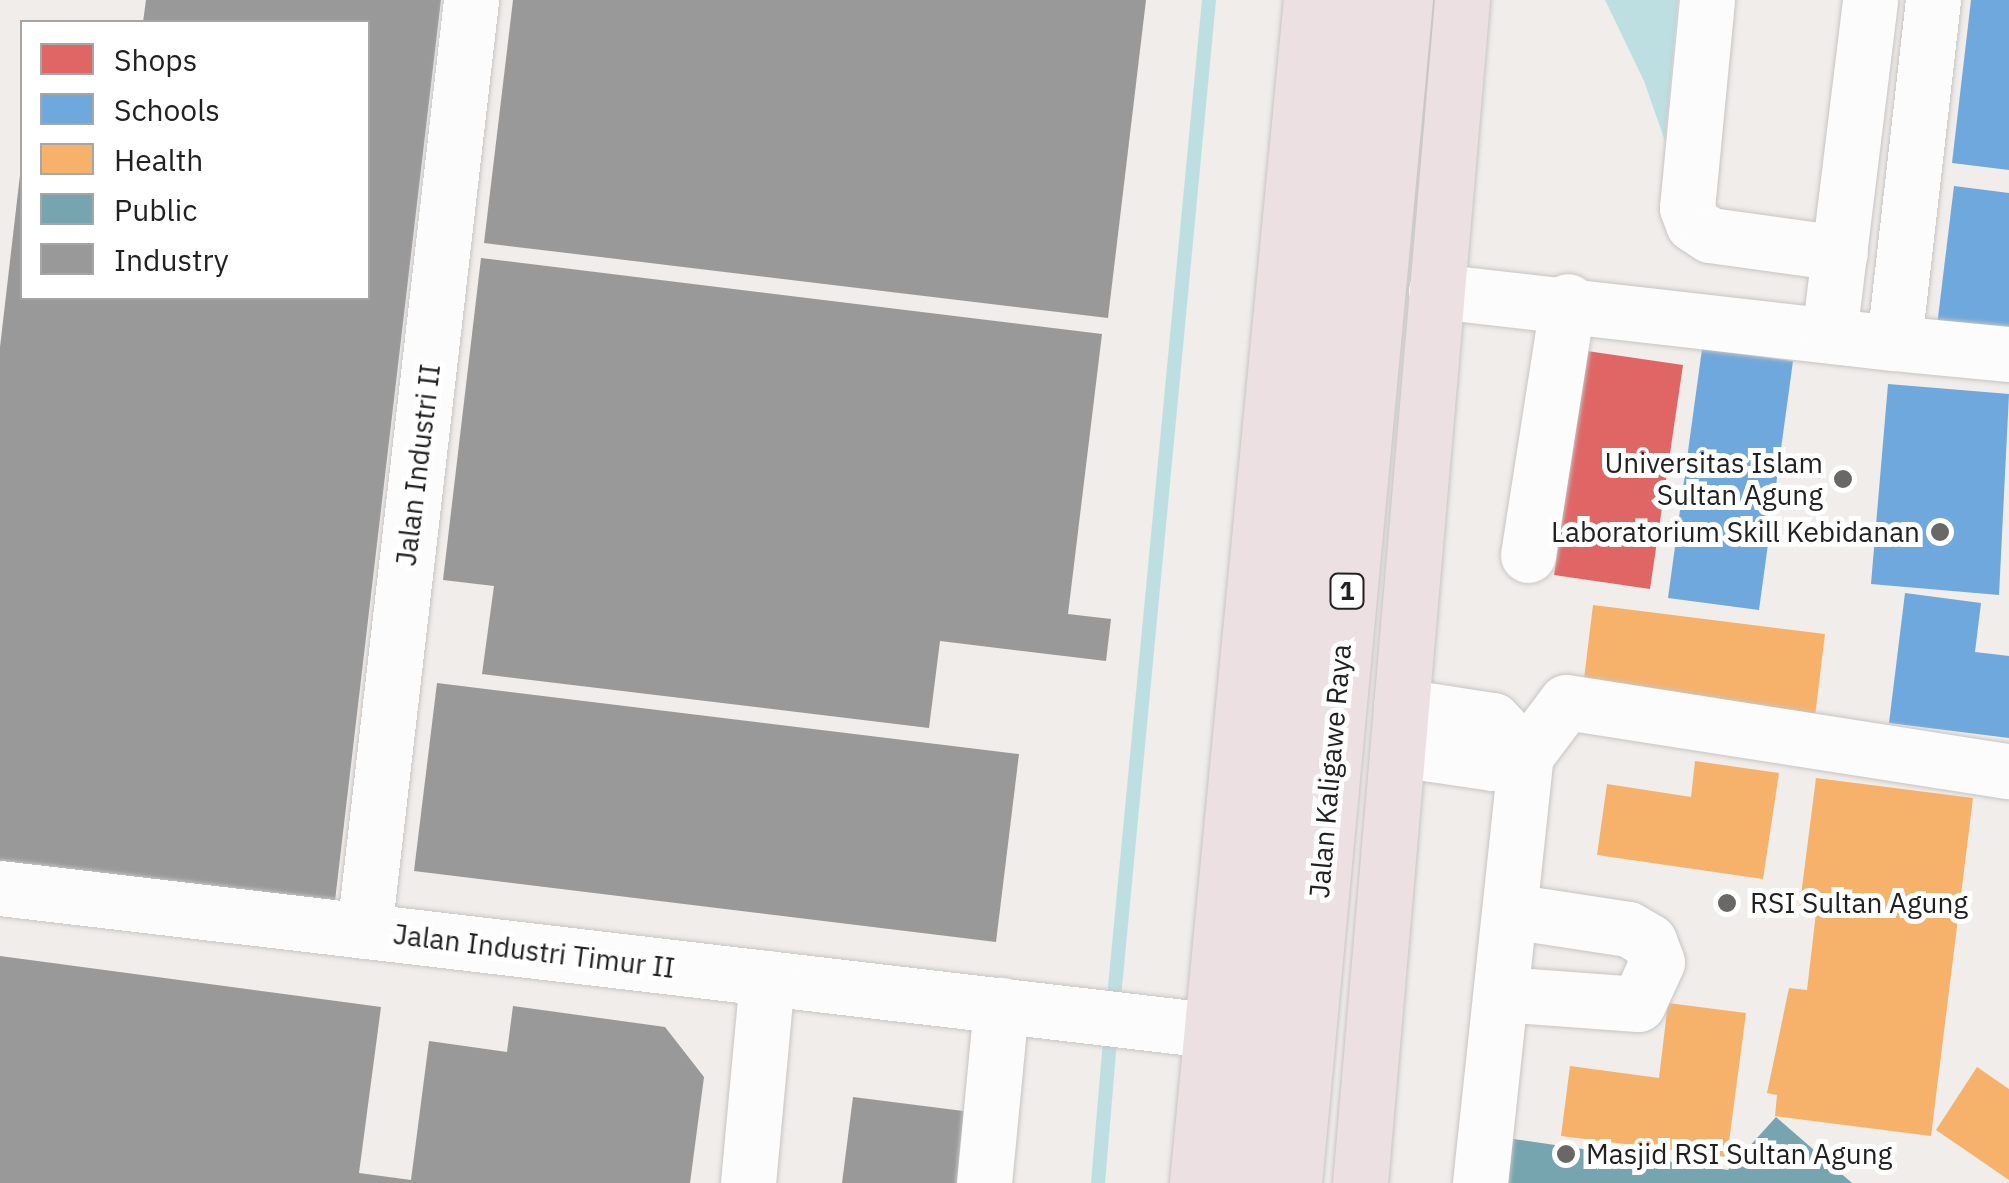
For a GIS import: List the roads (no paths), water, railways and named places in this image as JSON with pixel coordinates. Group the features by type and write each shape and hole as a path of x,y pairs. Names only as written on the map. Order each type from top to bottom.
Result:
{"highway":[{"path":"1197,1183 1195,1028 1310,0"},
{"name":"Jalan Kaligawe Raya","path":"1294,1183 1310,734 1353,0"},
{"name":"Jalan Kaligawe Raya","path":"1249,1183 1404,0"},
{"path":"1360,1183 1462,0"},
{"path":"1310,734 1399,732"}],"lane":[{"name":"Jalan Industri II","path":"364,931 472,0"},
{"path":"1707,0 1687,208 1694,224 1710,235 1840,252"},
{"path":"1829,335 1870,0"},
{"path":"1894,343 1933,0"},
{"path":"1861,78 1924,80"},
{"path":"1436,291 1568,301 2009,354"},
{"path":"1528,555 1568,301"},
{"path":"1480,1183 1526,755 1566,702 2009,770"},
{"path":"1399,732 1493,720 1526,755"},
{"name":"Jalan Industri Timur II","path":"0,888 1195,1028"},
{"path":"1500,994 1638,1004 1657,962 1649,941 1628,929 1510,911"},
{"path":"748,1183 767,978"},
{"path":"984,1183 1001,1005"}],"water":[{"path":"1605,0 1678,0 1665,141 1644,81"}],"waterway":[{"path":"1113,1008 1209,0"},
{"path":"1098,1183 1111,1029"}],"place":[{"name":"Universitas Islam Sultan Agung","path":"1843,479"},
{"name":"Laboratorium Skill Kebidanan","path":"1940,532"},
{"name":"RSI Sultan Agung","path":"1727,903"},
{"name":"Masjid RSI Sultan Agung","path":"1566,1154"}]}
